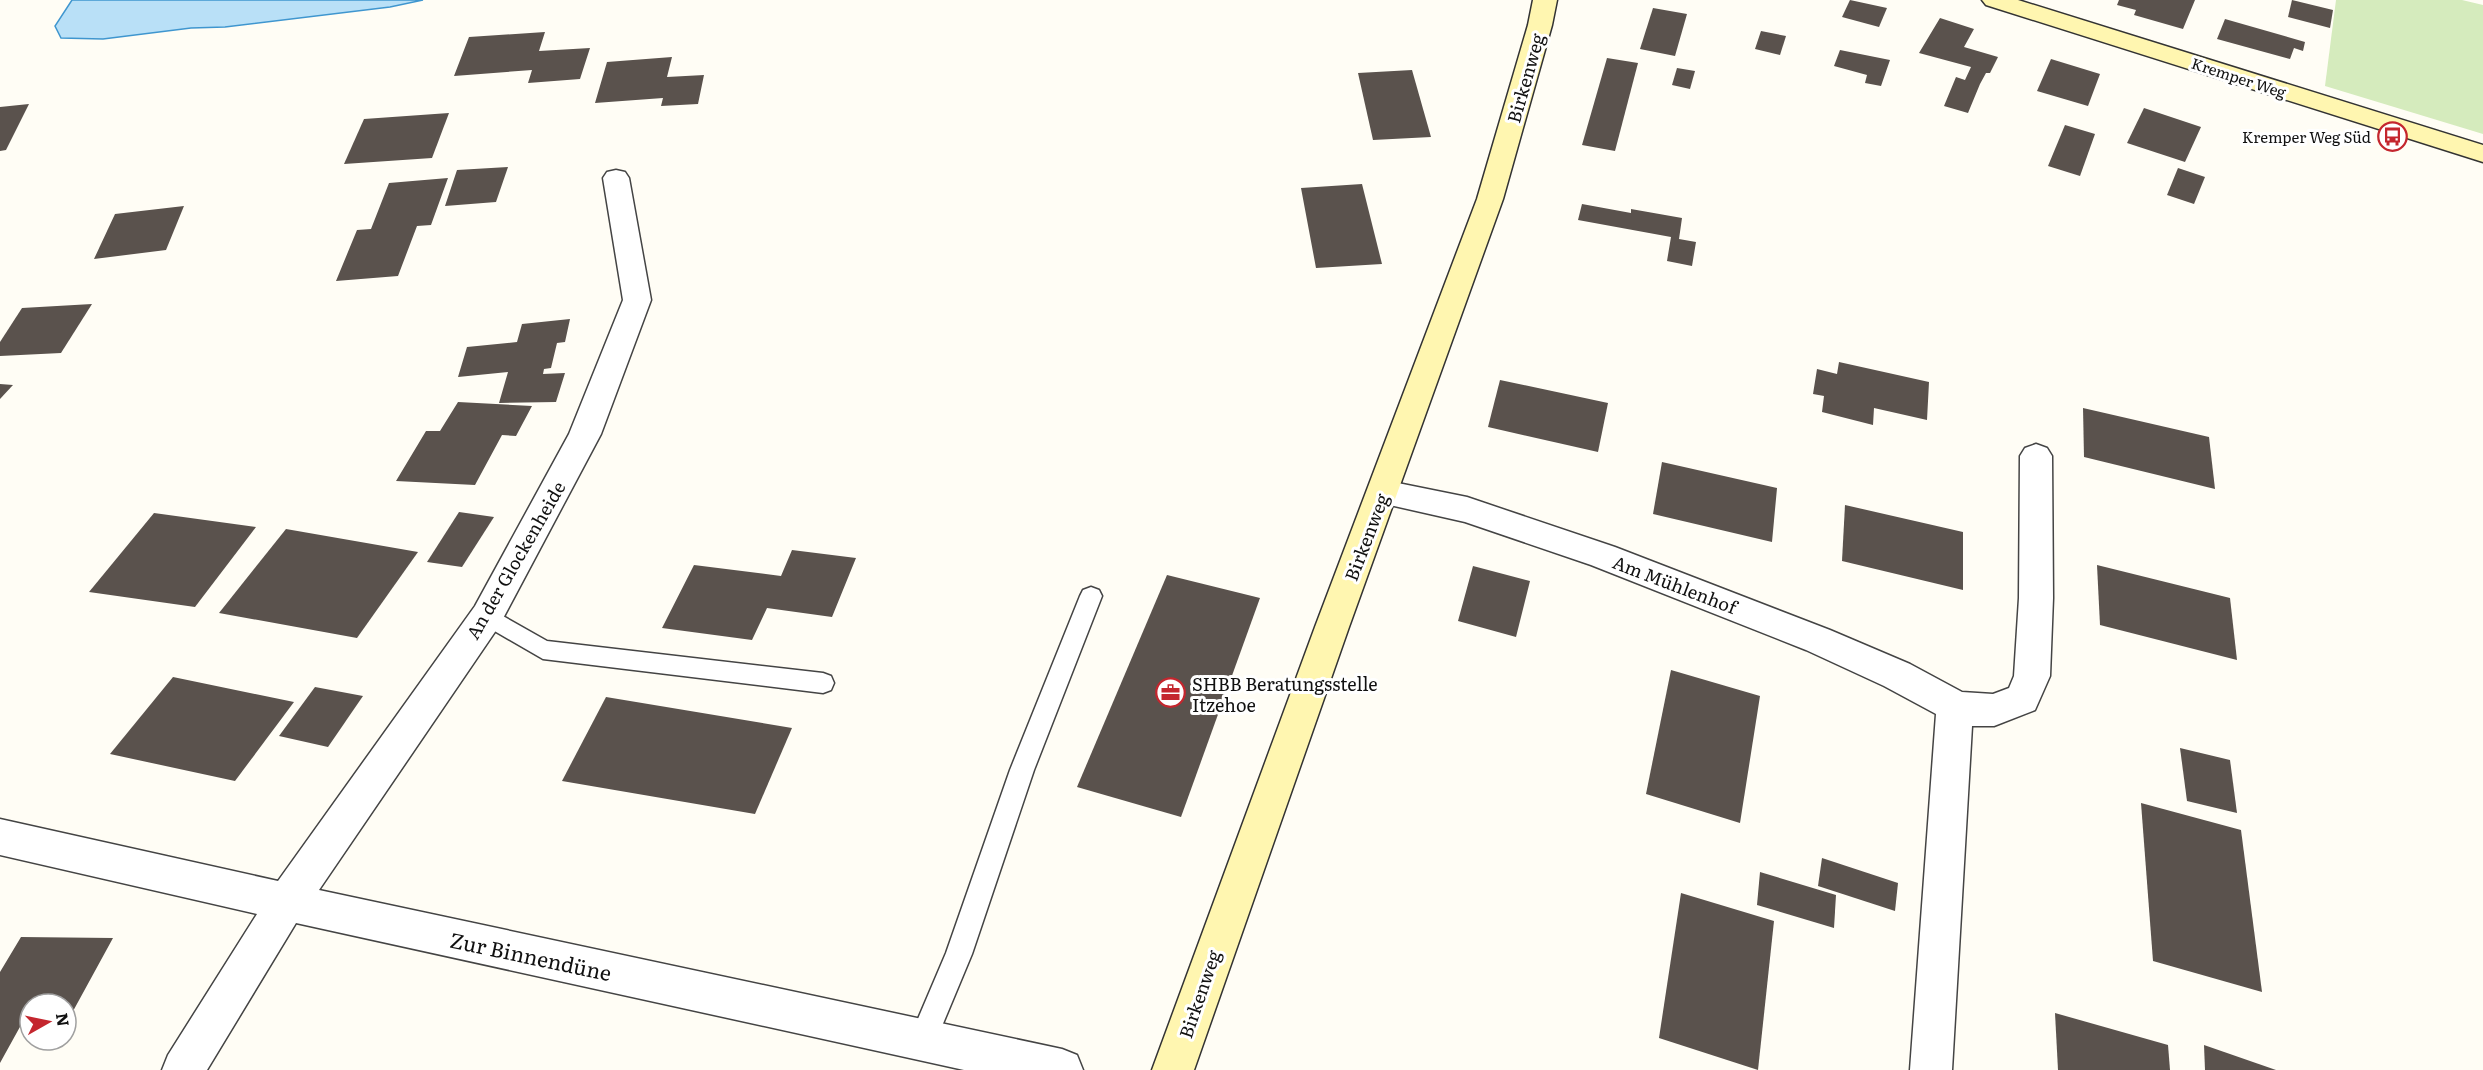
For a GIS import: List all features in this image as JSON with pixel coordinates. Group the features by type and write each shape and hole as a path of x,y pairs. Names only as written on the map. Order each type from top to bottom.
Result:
{"street":[{"name":"Birkenweg","path":"1173,1070 1332,627 1490,199 1540,25 1545,0"},
{"name":"Kremper Weg","path":"1994,0 2483,154"},
{"name":"An der Glockenheide","path":"183,1070 287,902 487,616 585,434 637,300 616,178"},
{"name":"Am Mühlenhof","path":"1383,492 1467,510 1603,556 1818,640 1897,675 1955,706 1972,710 1994,710 2022,699 2032,676 2036,598 2036,456"},
{"path":"1931,1070 1955,706"},
{"name":"Zur Binnendüne","path":"0,837 287,902 1062,1070"}],"lane":[{"path":"922,1040 959,954 1022,770 1091,596"},
{"path":"487,616 543,650 823,683"}],"green space":[{"path":"2336,0 2462,0 2483,5 2483,134 2325,86"}],"water":[{"path":"72,0 423,0 390,7 225,27 191,28 103,39 61,38 55,26"}],"building":[{"path":"1850,0 1887,8 1879,27 1842,17"},
{"path":"2119,0 2195,0 2183,29 2134,15 2136,10 2117,5"},
{"path":"2292,0 2333,10 2330,28 2288,17"},
{"path":"1653,8 1687,14 1675,56 1640,49"},
{"path":"1940,18 1974,29 1964,47 1998,57 1990,73 1986,73 1980,84 1968,113 1944,106 1956,77 1965,80 1971,67 1919,53"},
{"path":"2225,19 2305,42 2303,51 2294,48 2290,59 2217,39"},
{"path":"1761,31 1786,36 1780,55 1755,49"},
{"path":"545,32 539,51 590,48 580,79 528,83 532,70 454,76 469,37"},
{"path":"1840,50 1890,60 1881,86 1865,83 1867,75 1834,66"},
{"path":"672,57 667,77 704,75 698,104 661,106 663,98 595,103 607,62"},
{"path":"1607,58 1638,63 1615,151 1582,145"},
{"path":"2051,59 2100,74 2088,106 2037,91"},
{"path":"1677,68 1695,71 1690,89 1672,85"},
{"path":"1412,70 1431,137 1373,140 1358,73"},
{"path":"29,104 6,150 0,151 0,107"},
{"path":"2144,108 2201,127 2185,162 2127,143"},
{"path":"449,113 432,158 344,164 364,119"},
{"path":"2065,125 2095,134 2080,176 2048,166"},
{"path":"508,167 496,202 445,206 457,170"},
{"path":"2178,168 2205,177 2194,204 2167,195"},
{"path":"448,178 431,225 417,226 398,276 336,281 357,230 371,229 389,183"},
{"path":"1362,184 1382,264 1316,268 1301,188"},
{"path":"1582,204 1631,213 1631,209 1682,218 1679,239 1696,242 1692,266 1667,261 1671,237 1578,220"},
{"path":"184,206 166,250 94,259 115,214"},
{"path":"92,304 61,353 0,356 0,342 22,308"},
{"path":"570,319 565,342 557,343 551,368 544,369 543,374 565,373 556,402 499,403 508,372 458,377 467,347 517,342 522,324"},
{"path":"1839,362 1929,382 1927,420 1874,408 1873,425 1822,412 1824,396 1813,394 1817,369 1837,374"},
{"path":"1500,380 1608,403 1598,452 1488,427"},
{"path":"0,384 13,385 0,399"},
{"path":"458,402 532,406 516,436 502,435 475,485 396,481 426,431 440,431"},
{"path":"2083,408 2209,437 2215,489 2084,457"},
{"path":"1662,462 1777,488 1772,542 1653,514"},
{"path":"1845,505 1963,532 1963,590 1842,561"},
{"path":"459,512 494,517 462,567 427,562"},
{"path":"154,513 256,527 195,607 89,592"},
{"path":"286,529 418,552 357,638 219,613"},
{"path":"792,550 856,558 832,617 767,608 752,640 662,628 694,565 781,576"},
{"path":"2097,565 2230,598 2237,660 2100,625"},
{"path":"1473,566 1530,581 1516,637 1458,621"},
{"name":"SHBB Beratungsstelle Itzehoe","path":"1167,575 1260,598 1181,817 1077,787"},
{"path":"1671,670 1760,696 1740,823 1646,794"},
{"path":"173,677 294,702 235,781 110,754"},
{"path":"315,687 363,696 328,747 279,736"},
{"path":"606,697 792,728 755,814 562,781"},
{"path":"2180,748 2230,760 2237,813 2187,801"},
{"path":"2141,803 2241,830 2262,992 2153,961"},
{"path":"1822,858 1898,883 1895,911 1818,886"},
{"path":"1760,872 1836,895 1834,928 1757,905"},
{"path":"1681,893 1774,921 1758,1070 1659,1038"},
{"path":"21,937 113,938 78,1002 78,992 18,992 18,1030 0,1063 0,972"},
{"path":"2055,1013 2168,1045 2170,1070 2058,1070"},
{"path":"2204,1045 2276,1070 2205,1070"}],"place":[{"name":"Kremper Weg Süd","path":"2392,136"},
{"name":"SHBB Beratungsstelle Itzehoe","path":"1171,693"}]}
